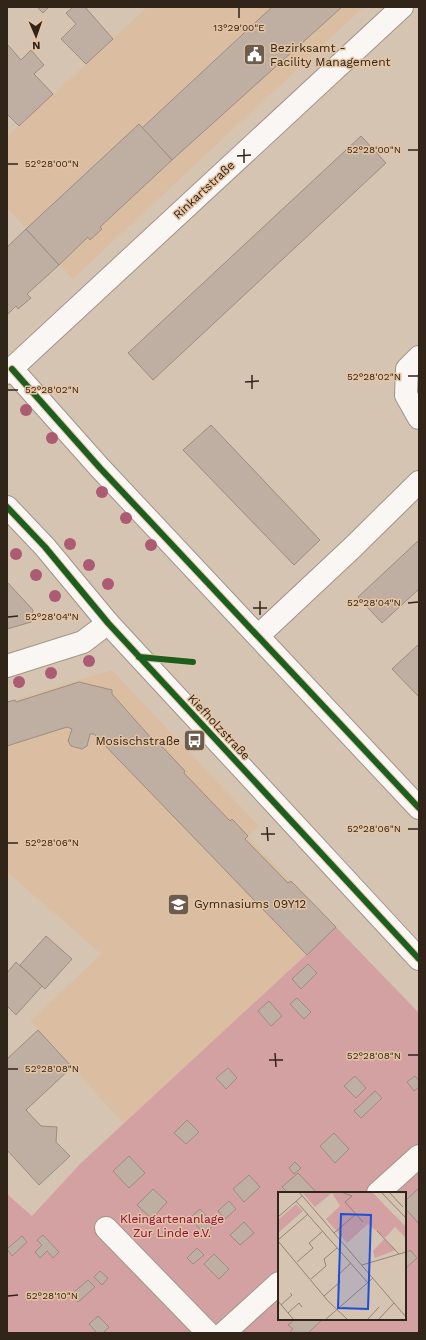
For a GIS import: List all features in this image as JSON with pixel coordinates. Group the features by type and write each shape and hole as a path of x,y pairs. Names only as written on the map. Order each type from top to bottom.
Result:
{"street":[{"name":"Rinkartstraße","path":"9,371 402,7"},
{"path":"419,358 406,369 406,395 419,418"},
{"path":"9,371 419,808"},
{"path":"258,636 419,482"},
{"name":"Kiefholzstraße","path":"7,507 45,547 108,623 419,959"},
{"path":"7,666 83,642 108,623"},
{"path":"379,1192 419,1156"},
{"path":"106,1228 208,1333"},
{"path":"224,1333 278,1284"}],"shaded area":[{"path":"147,7 364,7 73,279 7,208 7,137"},
{"name":"Gymnasiums 09Y12","path":"112,670 259,826 248,837 336,927 124,1124 30,1021 101,954 7,872 7,702"}],"green space":[{"name":"Kleingartenanlage Zur Linde e.V.","path":"336,927 419,1013 419,1333 7,1333 7,1194 32,1216 81,1163"}],"building":[{"path":"37,7 49,7 43,13"},
{"path":"73,7 85,7 113,39 86,64 61,39 76,24 66,13"},
{"name":"Bezirksamt - Facility Management","path":"272,7 342,7 172,160 142,128"},
{"path":"7,44 21,60 31,50 44,65 34,74 53,94 19,126 7,114"},
{"path":"139,124 172,160 100,227 102,229 90,240 88,237 59,265 26,229"},
{"path":"361,136 386,163 153,380 128,353"},
{"path":"26,229 59,265 27,294 31,298 18,309 16,306 7,315 7,247"},
{"path":"211,425 320,540 294,565 183,450"},
{"path":"419,540 419,589 382,623 358,597"},
{"path":"7,582 33,610 31,622 7,629"},
{"path":"419,644 419,697 392,669"},
{"path":"79,682 112,690 112,694 152,739 154,738 185,771 184,773 230,821 232,819 248,836 245,839 288,883 291,881 336,927 307,955 94,734 90,734 87,746 82,749 71,746 68,741 72,729 67,727 7,746 7,702 15,700 16,702"},
{"path":"46,936 72,959 45,989 20,965"},
{"path":"16,962 42,986 16,1015 7,1006 7,973"},
{"path":"308,964 317,973 301,989 292,979"},
{"path":"297,998 311,1012 304,1019 290,1004"},
{"path":"269,1001 282,1016 271,1026 258,1011"},
{"path":"38,1030 72,1067 26,1110 41,1126 57,1127 56,1142 70,1156 39,1185 7,1150 7,1059"},
{"path":"228,1068 237,1078 226,1089 216,1078"},
{"path":"355,1076 366,1088 356,1098 344,1086"},
{"path":"415,1076 419,1081 419,1087 414,1091 407,1082"},
{"path":"375,1091 382,1098 361,1118 354,1111"},
{"path":"187,1120 199,1132 186,1144 174,1133"},
{"path":"334,1133 349,1149 335,1163 320,1146"},
{"path":"129,1156 145,1173 129,1188 113,1171"},
{"path":"295,1162 301,1168 294,1174 289,1168"},
{"path":"298,1173 316,1192 287,1192 282,1187"},
{"path":"249,1175 260,1187 244,1202 233,1189"},
{"path":"419,1188 419,1224 406,1209 406,1200"},
{"path":"153,1189 167,1202 152,1219 137,1205"},
{"path":"229,1201 236,1209 225,1219 218,1211"},
{"path":"200,1209 214,1225 205,1234 190,1218"},
{"path":"244,1222 254,1233 240,1245 230,1235"},
{"path":"43,1235 59,1252 53,1258 47,1251 40,1258 35,1252 42,1245 37,1240"},
{"path":"22,1236 27,1242 12,1256 7,1249"},
{"path":"197,1248 204,1255 193,1264 187,1258"},
{"path":"410,1250 417,1258 406,1268 406,1253"},
{"path":"214,1254 229,1269 219,1279 204,1264"},
{"path":"100,1271 108,1278 102,1285 94,1277"},
{"path":"88,1280 95,1287 78,1302 72,1294"},
{"path":"98,1316 109,1327 103,1333 97,1333 89,1324"},
{"path":"294,1320 322,1320 308,1333 289,1333 293,1329 288,1325"}],"cycle path":[{"path":"12,369 100,468 419,808"},
{"path":"7,507 45,547 108,623 419,959"},
{"path":"139,657 193,662"}],"place":[{"name":"Bezirksamt - Facility Management","path":"255,55"},
{"name":"Mosischstraße","path":"195,741"},
{"name":"Gymnasiums 09Y12","path":"179,904"}]}
